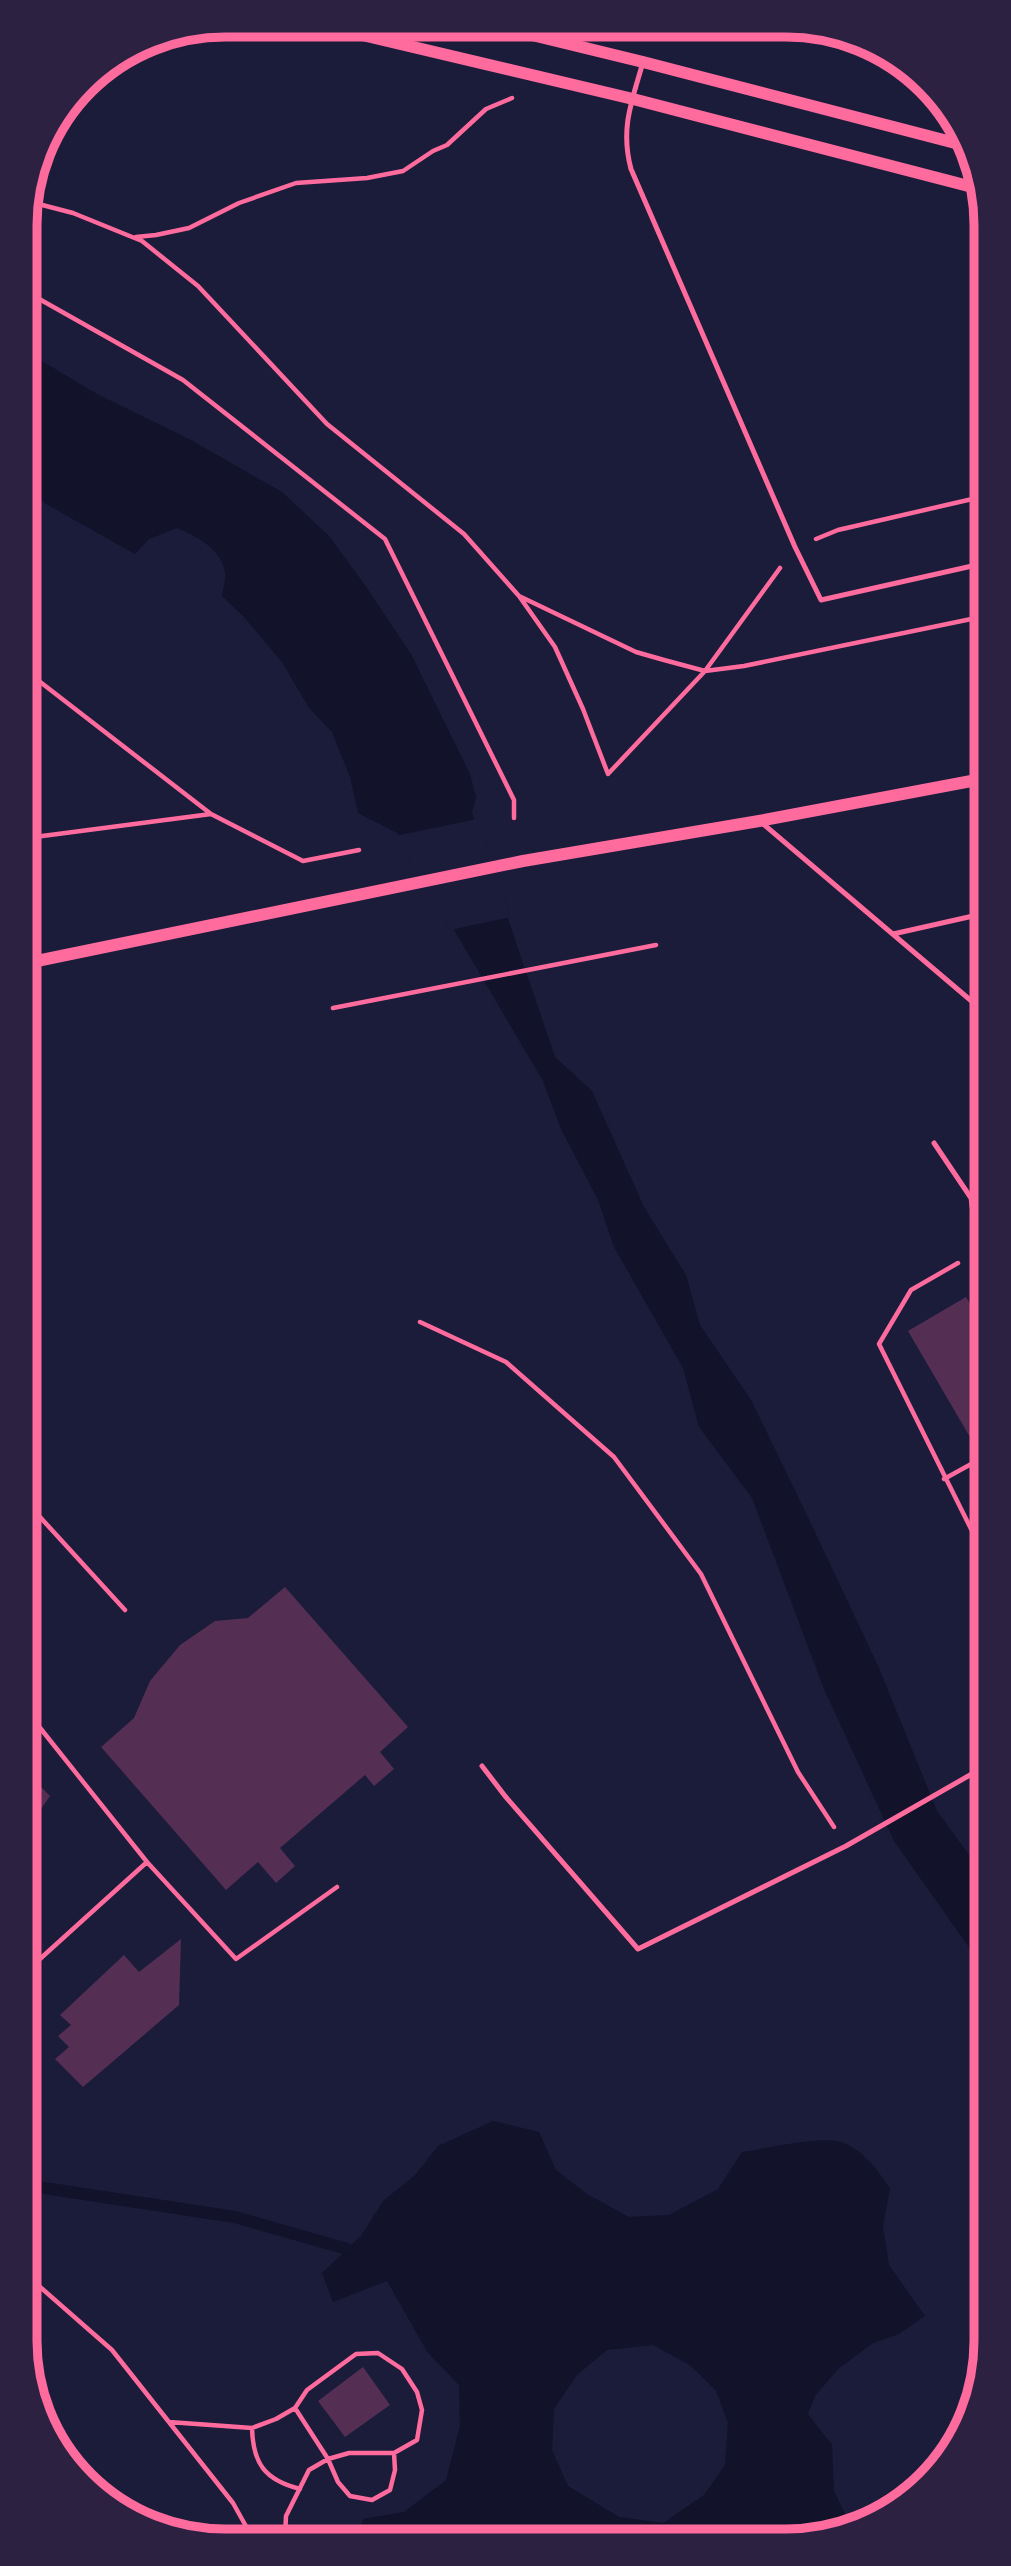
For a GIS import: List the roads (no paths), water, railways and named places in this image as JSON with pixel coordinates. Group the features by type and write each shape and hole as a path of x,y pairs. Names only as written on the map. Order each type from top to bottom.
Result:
{"street":[{"path":"371,37 633,99 970,186"},
{"path":"540,37 955,143"},
{"path":"37,961 523,861 974,781"}],"lane":[{"path":"643,62 627,122 625,147 631,169 795,547 821,600 974,566"},
{"path":"759,821 974,1003"},
{"path":"892,934 974,916"},
{"path":"934,1143 971,1198 974,1221"},
{"path":"482,1766 638,1950 846,1846 974,1773"}],"waterway":[{"path":"37,2187 235,2217 347,2249"}]}
